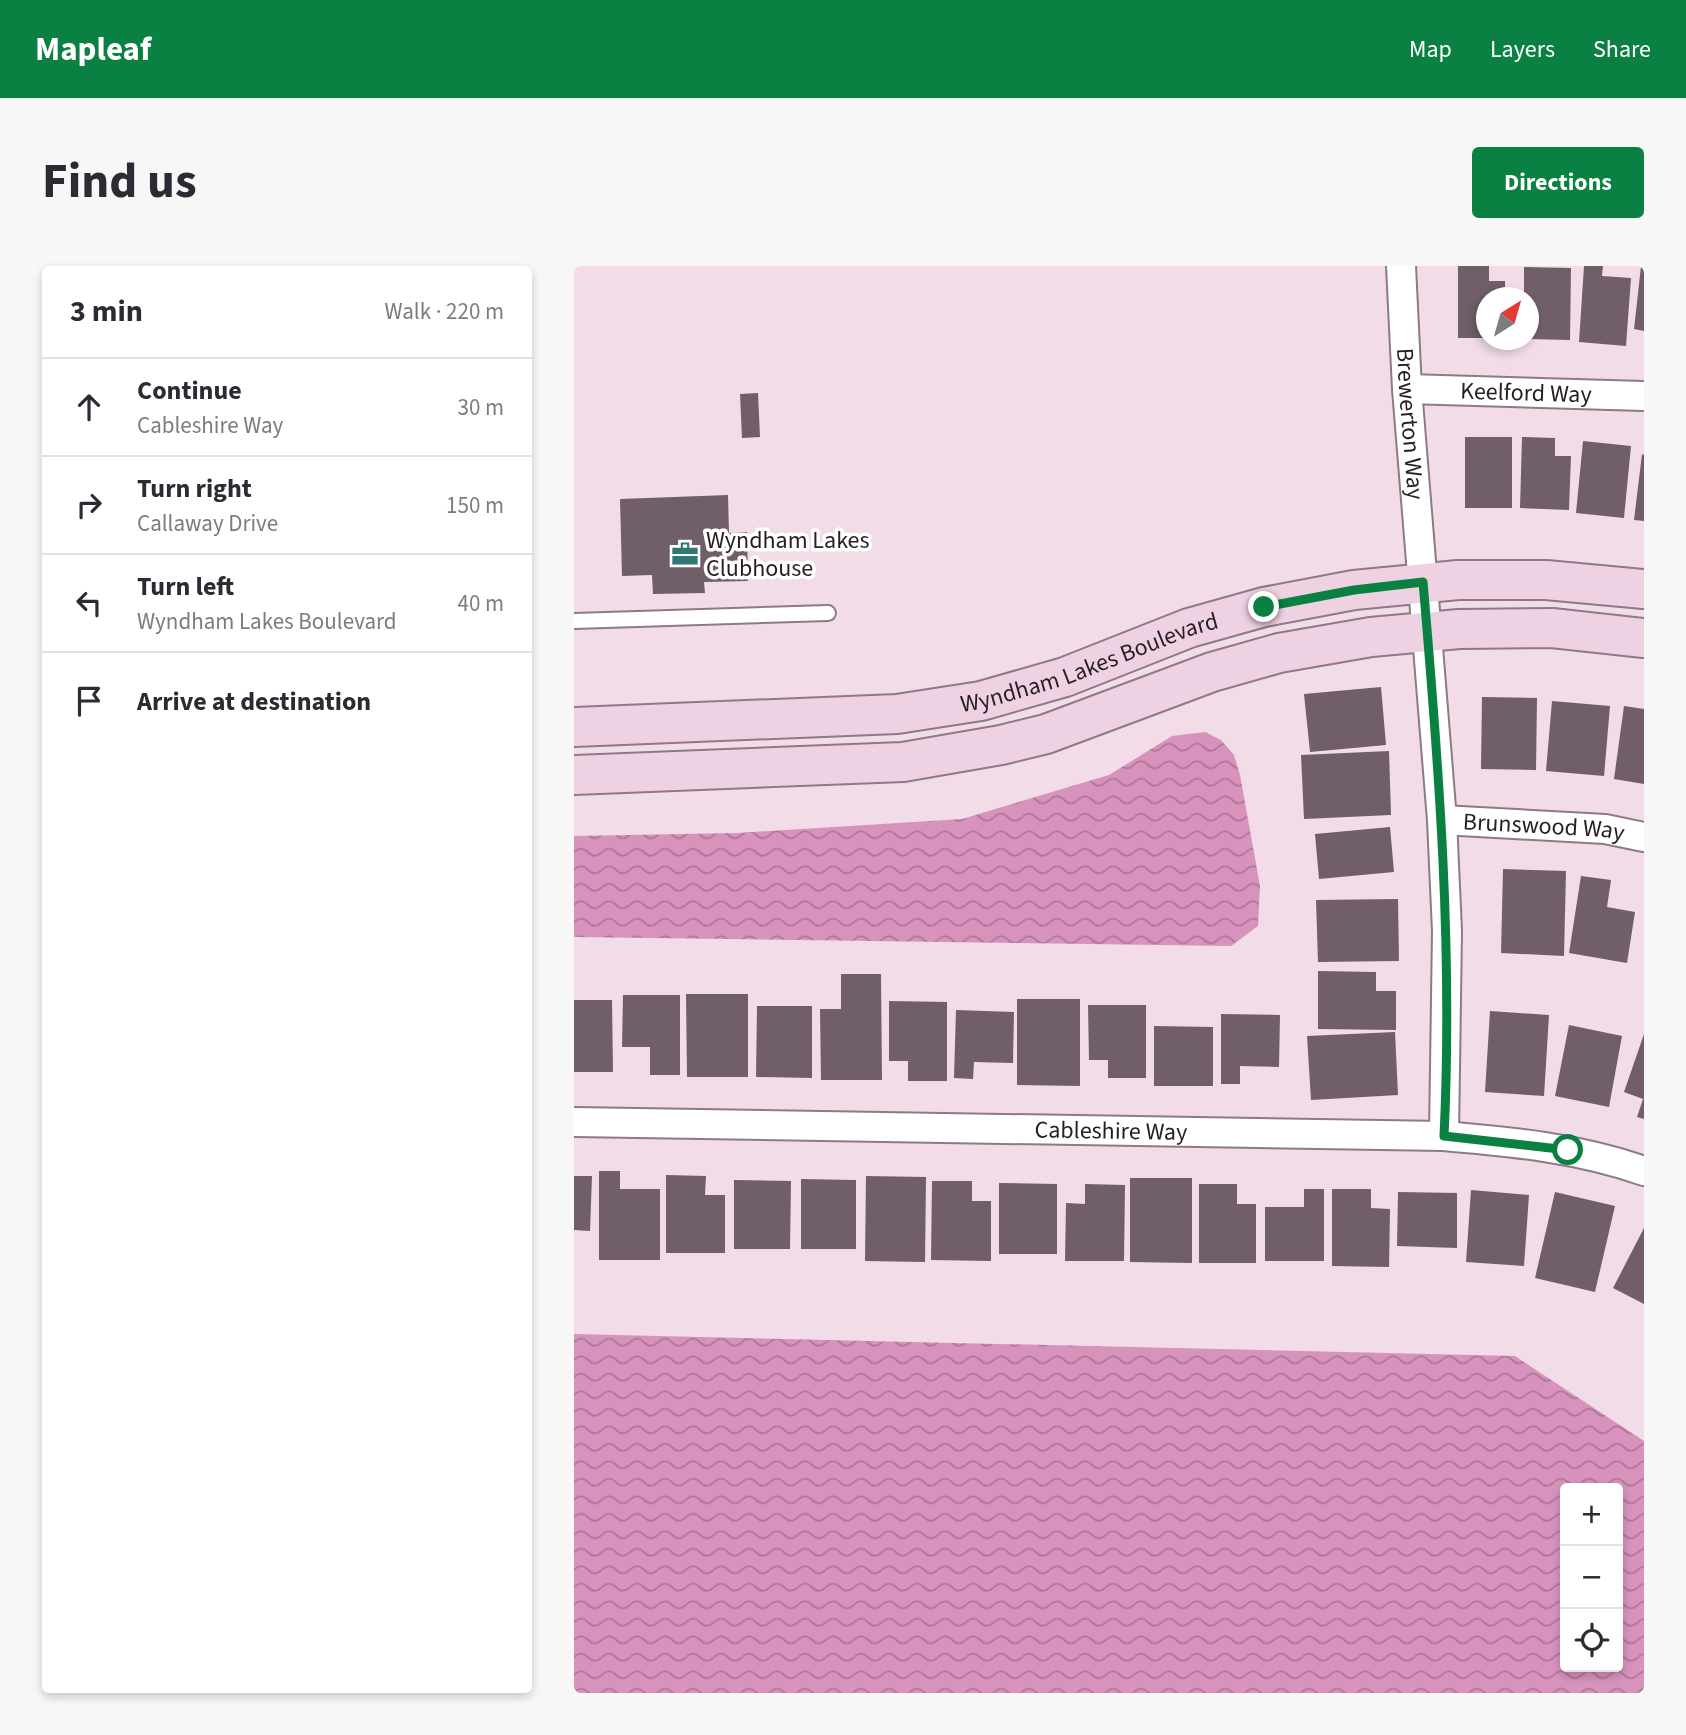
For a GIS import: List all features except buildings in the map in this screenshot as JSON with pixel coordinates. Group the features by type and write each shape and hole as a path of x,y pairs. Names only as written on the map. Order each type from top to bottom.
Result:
{"street":[{"name":"Brewerton Way","path":"1401,266 1407,389 1442,820 1447,931 1444,1136"},
{"name":"Keelford Way","path":"1407,389 1644,396"},
{"name":"Wyndham Lakes Boulevard","path":"574,727 897,714 969,703 1065,677 1189,628 1264,607 1354,590 1458,580 1546,580 1644,589"},
{"name":"Wyndham Lakes Boulevard","path":"574,775 903,762 1002,746 1046,734 1212,672 1279,653 1371,637 1427,631 1552,628 1644,638"},
{"name":"Brunswood Way","path":"1442,820 1605,829 1644,837"},
{"name":"Cableshire Way","path":"574,1122 1444,1136 1568,1150 1609,1159 1644,1171"}],"lane":[{"path":"574,621 828,614"}],"water":[{"path":"1205,732 1221,740 1234,755 1260,886 1258,926 1231,946 574,937 574,836 737,833 962,819 1109,775 1172,736"},
{"path":"574,1334 1515,1356 1644,1441 1644,1693 574,1693"}],"place":[{"name":"Wyndham Lakes Clubhouse","path":"685,554"}],"route":[{"path":"1264,607 1354,590 1423,582 1442,820 1447,931 1444,1136 1568,1150"}]}
